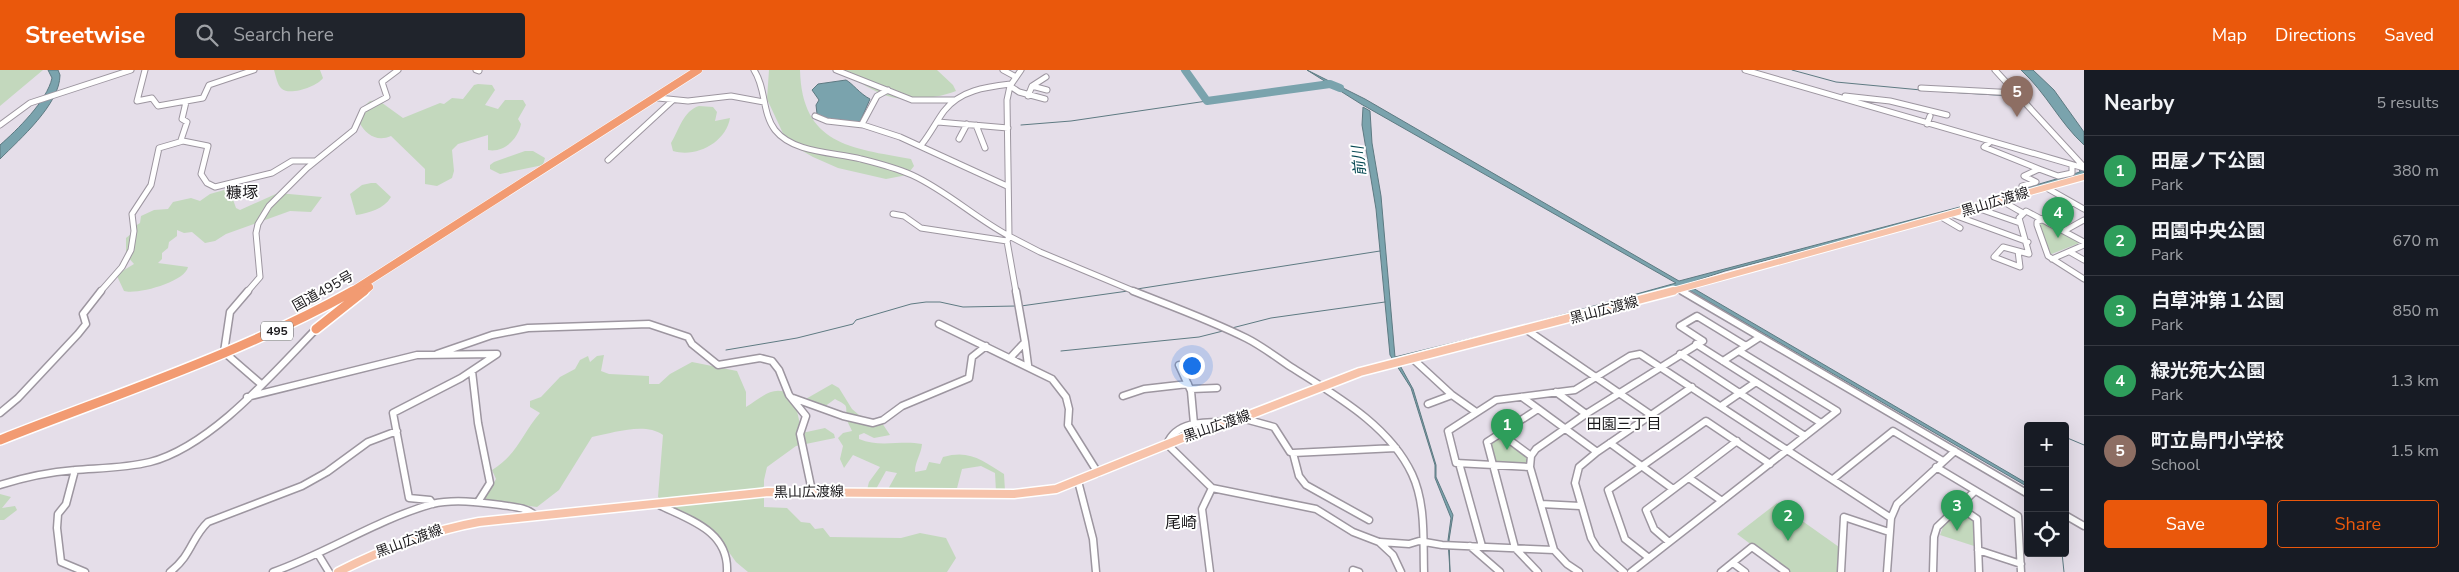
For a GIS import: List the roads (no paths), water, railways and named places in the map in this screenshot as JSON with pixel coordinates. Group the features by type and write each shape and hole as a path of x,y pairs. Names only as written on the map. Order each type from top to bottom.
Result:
{"highway":[{"name":"国道495号","path":"0,440 310,316 341,299 698,70"},
{"name":"国道495号","path":"530,176 703,70"},
{"path":"316,329 410,254"},
{"path":"310,316 328,310 328,316"}],"main road":[{"name":"黒山広渡線","path":"338,572 390,546 424,534 479,522 659,505 768,492 1014,494 1048,490 1078,481 1167,444 1360,372 1679,290 1818,249 1943,218 2084,177"}],"street":[{"path":"0,125 40,100 131,70"},
{"path":"145,70 137,101 152,98 158,106 180,100 186,102 203,98 209,85 254,70"},
{"path":"261,384 224,352 226,325 230,310 258,282 260,277 256,233 258,224 270,206 315,161 354,130 363,110 387,97 382,82 398,70"},
{"path":"754,70 761,80 764,102 775,130 784,138 817,153 859,158 912,175 951,198 1008,239 1247,338 1321,386 1376,427 1396,448 1412,474 1417,488 1421,501 1424,572"},
{"path":"836,70 912,100 955,100"},
{"path":"1003,70 1016,77"},
{"path":"1021,70 1011,85 1007,100 1008,239 1028,365"},
{"path":"1746,70 2084,168"},
{"path":"1995,70 2084,168"},
{"path":"1028,96 1032,86 1046,77"},
{"path":"922,144 944,110 963,94 983,88 1011,85 1028,96 1045,99"},
{"path":"1032,86 1047,90"},
{"path":"1921,88 2017,93"},
{"path":"862,124 877,96 889,90"},
{"path":"658,98 672,101 731,96 764,102"},
{"path":"1833,96 1884,100 1947,115"},
{"path":"608,160 672,101"},
{"path":"181,140 188,125 182,119 186,102"},
{"path":"815,116 829,122 862,124 922,144 1007,186"},
{"path":"1928,124 1930,116"},
{"path":"938,122 1008,128"},
{"path":"959,140 967,124"},
{"path":"976,125 985,148"},
{"path":"0,413 18,398 84,327 86,324 83,314 90,302 122,267 131,250 134,231 132,214 150,185 159,148 181,140 202,143 208,146 201,174 207,183 215,187 253,176 272,173 292,161 315,161"},
{"path":"1990,142 1984,146 2058,176 2072,172 2072,165"},
{"path":"2022,186 2036,182 2024,176 2038,169"},
{"path":"2045,187 2084,209"},
{"path":"2002,201 2023,213 2026,211 2084,244 2052,259"},
{"path":"2072,203 2037,222 2038,229 2045,251 2052,259 2084,279"},
{"path":"1977,208 2020,224"},
{"path":"2018,251 2020,267 1994,257 2003,247 2018,251 2029,254 2028,242 2019,218 2023,213"},
{"path":"893,214 904,216 921,228 1008,239"},
{"path":"1954,215 2028,242"},
{"path":"1943,218 1960,228"},
{"path":"2064,231 2084,220"},
{"path":"2070,252 2084,260"},
{"path":"1679,290 2024,492"},
{"path":"0,486 35,475 150,462 172,456 195,442 261,384 339,305 341,299"},
{"path":"1579,572 1567,564 1554,550 1530,467 1531,456 1536,449 1586,414 1703,341 1680,326 1697,316 1746,346"},
{"path":"437,354 450,348 514,329 649,324 688,337 692,344 718,365 734,364 757,358 768,360 778,366 783,374 786,390 806,416 806,421 800,431 800,440 805,450 812,491"},
{"path":"938,324 1043,373 1064,393 1070,412 1068,425 1098,473"},
{"path":"1527,330 1651,415"},
{"path":"1723,361 1760,337"},
{"path":"1010,358 1025,342"},
{"path":"1696,344 1821,423"},
{"path":"793,398 865,422 883,420 902,406 969,378 973,352 986,346"},
{"path":"1631,572 1837,411 1739,351"},
{"path":"247,397 416,355 497,354 472,371 393,413 409,498 430,500 433,504"},
{"path":"1530,467 1456,463 1448,431 1496,400 1575,390 1630,356 1640,354 1891,518"},
{"path":"1680,354 1805,436"},
{"path":"1413,359 1452,395 1476,412"},
{"path":"1179,365 1189,387 1194,424"},
{"path":"472,371 478,423 490,483 478,502"},
{"path":"1722,406 1756,382"},
{"path":"1624,572 1597,548 1591,538 1580,506 1575,483 1576,474 1579,467 1597,452 1692,387"},
{"path":"1123,396 1144,389 1217,388"},
{"path":"1556,392 1586,414"},
{"path":"1428,404 1452,395"},
{"path":"1522,397 1597,452"},
{"path":"1538,409 1487,442 1515,548 1538,572"},
{"path":"1240,418 1274,427 1290,452 1293,453 1396,448"},
{"path":"1649,558 1626,539 1608,490 1706,421 1770,464"},
{"path":"1227,422 1194,424 1176,432 1168,440 1167,444 1212,488 1316,509 1352,532 1380,542 1409,544 1423,541 1470,546 1554,550"},
{"path":"170,572 185,559 193,546 198,529 208,522 302,486 327,472 368,442 397,431"},
{"path":"1833,479 1893,431 1943,461"},
{"path":"1500,434 1531,456"},
{"path":"1669,542 1654,529 1646,510 1737,442"},
{"path":"1610,443 1674,488"},
{"path":"1888,572 1891,518 1897,504 1955,451"},
{"path":"1293,453 1298,476 1306,484 1369,520"},
{"path":"1459,463 1482,546"},
{"path":"1936,467 2018,516 2021,568 1978,550"},
{"path":"75,470 66,504 58,514 58,544 61,562 85,572"},
{"path":"1689,478 1722,501"},
{"path":"1078,481 1093,539 1096,572"},
{"path":"1210,572 1202,509 1212,488"},
{"path":"1933,572 1934,537 1937,527 1975,491"},
{"path":"273,572 318,554 348,538 433,504 478,502 528,509 537,516"},
{"path":"1541,504 1580,506"},
{"path":"659,505 698,524 723,543 727,552 727,572"},
{"path":"1958,506 1977,519 1979,572"},
{"path":"2069,517 2084,526"},
{"path":"1841,572 1844,518 1890,532"},
{"path":"1380,542 1393,555 1401,572"},
{"path":"1470,546 1500,572"},
{"path":"1722,572 1752,547 1786,572"},
{"path":"318,554 329,572"},
{"path":"1733,563 1745,572"},
{"path":"1353,572 1353,570 1359,572"}],"water":[{"path":"48,70 58,70 60,75 53,98 38,120 0,159 0,145 23,123 38,105 49,87 52,78"},
{"path":"1307,70 1365,99 1679,281 1975,203 2080,172 2079,169 2084,170 2084,175 1967,208 1725,271 1686,284 2024,482 2024,485 1682,286 1397,360 1413,389 1436,465 1436,477 1453,515 1449,540 1450,572 1448,540 1451,518 1435,478 1435,465 1411,388 1390,355 1376,209 1362,125 1363,107 1370,111 1372,143 1381,196 1395,357 1522,326 1676,283 1361,104"},
{"path":"2021,70 2033,70 2054,90 2084,132 2084,145 2067,127"},
{"path":"846,80 870,99 860,122 832,120 817,114 816,105 819,100 812,90 818,84"}],"waterway":[{"path":"1185,70 1207,101 1330,84 1340,88"},
{"path":"1792,70 1836,82 1921,90"},
{"path":"1932,91 2011,96"},
{"path":"1021,125 1071,121 1207,101"},
{"path":"1137,289 1380,251"},
{"path":"1021,306 1128,291"},
{"path":"726,350 797,338 853,324 856,320 911,304 940,302 963,307 1017,306"},
{"path":"1232,328 1271,318 1385,302"},
{"path":"1061,351 1199,337 1223,331"},
{"path":"2069,439 2084,445"},
{"path":"2062,557 2064,572"}],"place":[{"name":"町立島門小学校","path":"2017,117"},
{"name":"緑光苑大公園","path":"2058,238"},
{"name":"田屋ノ下公園","path":"1507,450"},
{"name":"白草沖第１公園","path":"1957,531"},
{"name":"田園中央公園","path":"1788,541"}],"district":[{"name":"糠塚","path":"242,193"},
{"name":"田園三丁目","path":"1624,424"},
{"name":"尾崎","path":"1181,523"}],"water label":[{"name":"前川","path":"1359,161"}]}
